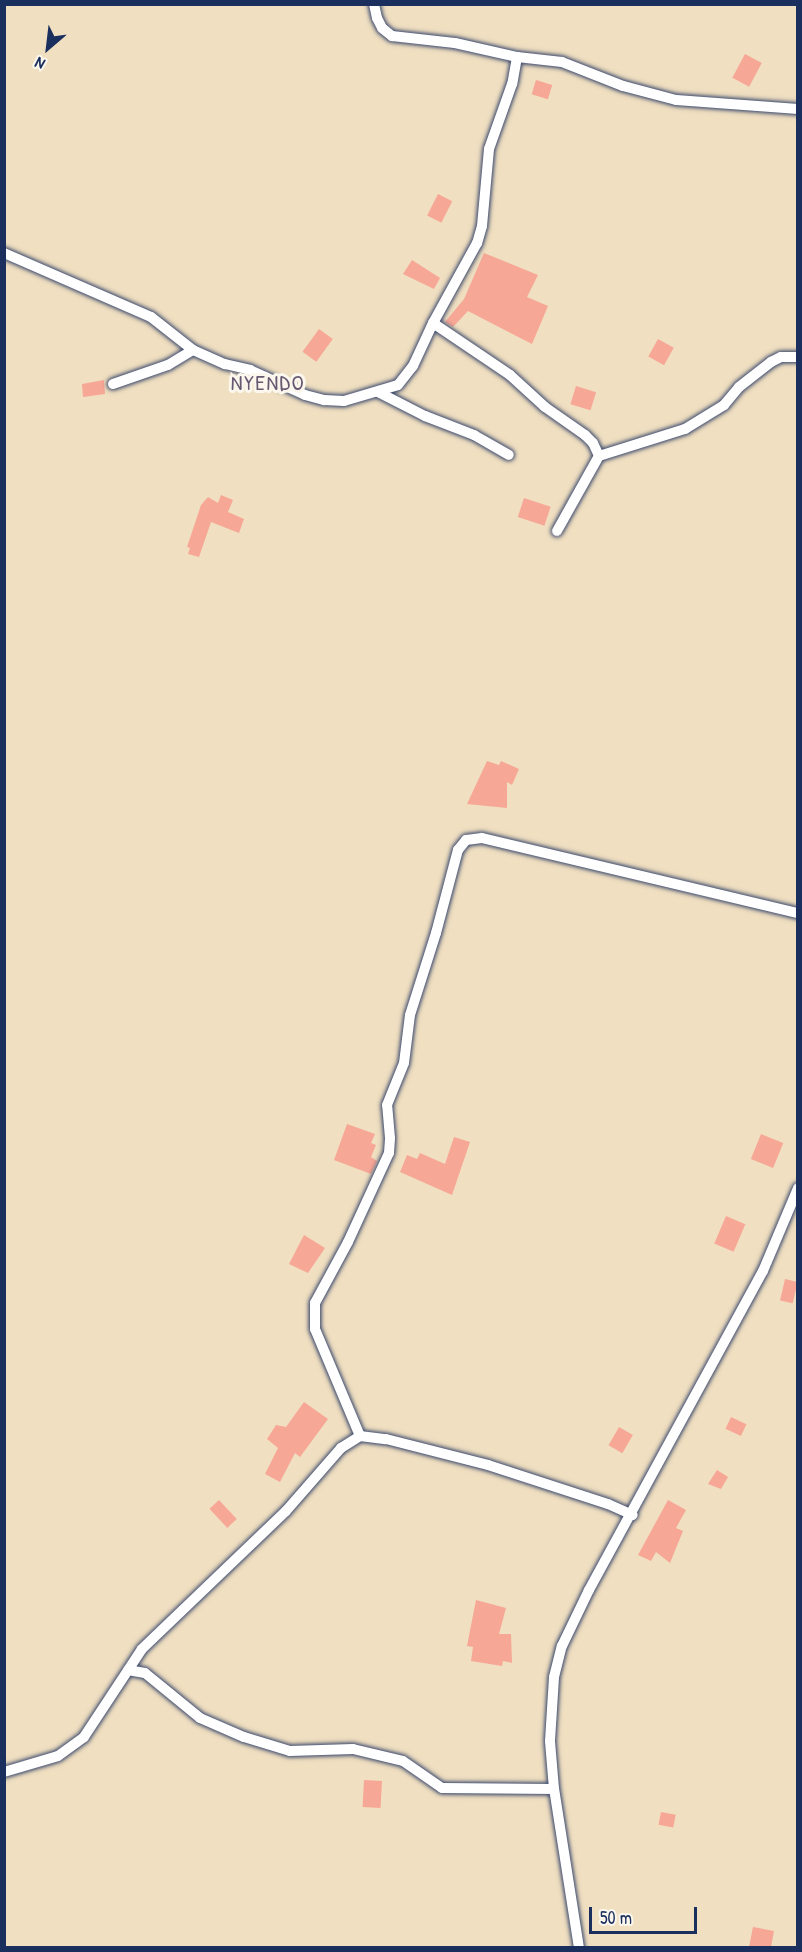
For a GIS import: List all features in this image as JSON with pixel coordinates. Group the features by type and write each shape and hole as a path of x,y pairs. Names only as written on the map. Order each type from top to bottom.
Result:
{"street":[{"path":"374,4 376,18 382,28 392,36 465,45 517,57 562,62 623,86 676,100 798,109"},
{"path":"4,253 151,317 193,350 324,400 344,400 392,388 403,380 413,366 433,323 477,243 482,226 489,149 512,84 517,57"},
{"path":"433,323 510,375 545,407 594,443 599,456"},
{"path":"113,384 168,365 193,350"},
{"path":"557,531 599,456 685,429 724,405 740,387 771,362 781,357 798,357"},
{"path":"378,392 425,416 474,435 509,455"},
{"path":"360,1436 315,1329 315,1303 348,1242 389,1153 387,1105 404,1063 410,1015 436,933 458,850 466,840 482,838 798,913"},
{"path":"579,1947 554,1789 550,1741 551,1703 562,1646 589,1590 633,1515 763,1271 798,1188"},
{"path":"4,1772 24,1768 58,1756 84,1737 142,1649 285,1511 337,1453 360,1436 386,1439 488,1465 608,1504 633,1515"},
{"path":"128,1670 145,1673 200,1718 244,1737 290,1751 353,1749 403,1761 442,1788 554,1789"}],"building":[{"path":"745,54 762,63 749,87 732,78"},
{"path":"536,80 552,85 548,99 532,94"},
{"path":"438,194 452,201 441,223 427,215"},
{"path":"484,253 538,275 527,297 548,306 532,344 468,311 453,327 445,322 464,299"},
{"path":"412,260 440,278 434,289 403,274"},
{"path":"319,329 333,339 316,362 303,352"},
{"path":"658,339 674,348 664,365 648,356"},
{"path":"104,380 105,394 83,397 82,384"},
{"path":"576,386 596,392 591,410 570,404"},
{"path":"221,495 233,500 228,512 244,519 239,533 211,522 199,557 188,554 190,548 187,547 201,505 208,497 218,503"},
{"path":"524,498 551,507 544,526 518,517"},
{"path":"487,761 499,765 501,761 519,769 512,785 507,782 507,808 467,804"},
{"path":"347,1124 375,1134 371,1143 376,1145 371,1157 377,1161 371,1174 334,1160"},
{"path":"761,1134 783,1143 773,1168 751,1159"},
{"path":"454,1137 470,1142 452,1195 400,1172 407,1155 417,1159 420,1153 445,1164"},
{"path":"726,1216 745,1224 734,1252 714,1244"},
{"path":"304,1235 325,1248 308,1273 289,1264"},
{"path":"785,1279 798,1282 793,1303 780,1300"},
{"path":"304,1402 328,1419 300,1457 295,1453 280,1482 265,1474 278,1448 267,1439 276,1425 286,1427"},
{"path":"731,1417 746,1424 741,1436 726,1429"},
{"path":"619,1427 633,1435 622,1453 608,1445"},
{"path":"717,1470 728,1477 721,1489 708,1484"},
{"path":"219,1500 237,1519 227,1528 209,1509"},
{"path":"668,1500 686,1510 676,1528 683,1531 670,1563 656,1552 651,1561 638,1555"},
{"path":"476,1600 506,1608 499,1634 511,1634 512,1663 503,1661 502,1666 471,1661 473,1647 467,1646"},
{"path":"364,1780 382,1781 381,1808 363,1807"},
{"path":"661,1812 676,1815 673,1828 659,1825"},
{"path":"753,1927 774,1931 771,1947 749,1947"}],"district":[{"name":"NYENDO","path":"268,383"}]}
